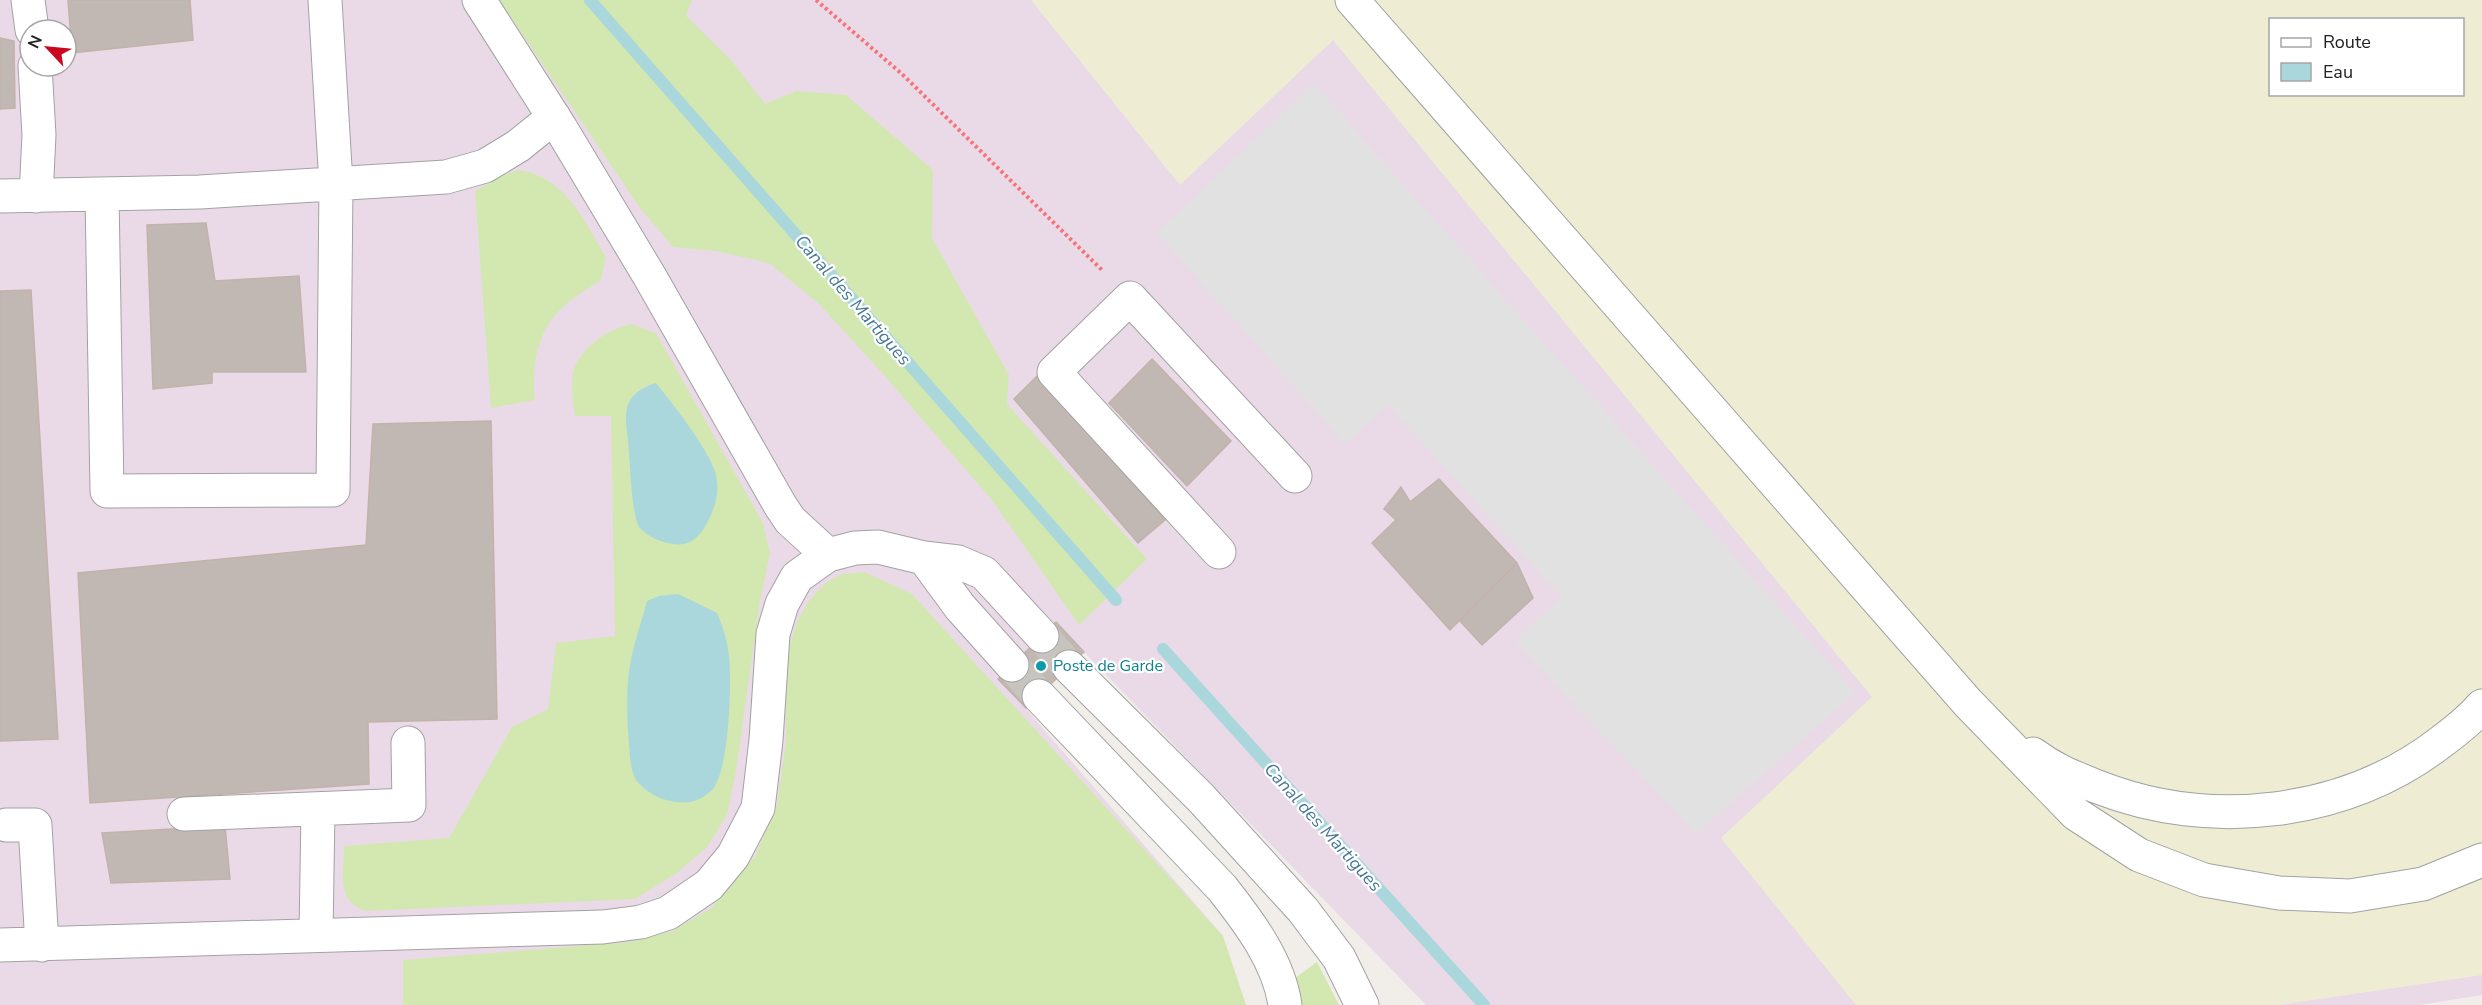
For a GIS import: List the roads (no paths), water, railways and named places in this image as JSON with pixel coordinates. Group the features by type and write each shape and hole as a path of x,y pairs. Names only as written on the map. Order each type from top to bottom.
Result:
{"lane":[{"path":"28,0 30,18"},
{"path":"102,194 106,491 333,490 336,184 324,0"},
{"path":"479,0 554,117 650,277 780,505 790,520 828,555"},
{"path":"1352,0 1968,702 2076,814 2139,855 2204,880 2279,893 2350,896 2424,884 2482,860"},
{"path":"36,78 39,135 36,196"},
{"path":"0,196 200,192 446,177 485,166 518,146 554,117"},
{"path":"1218,552 1054,372 1130,298 1295,476"},
{"path":"0,945 603,927 641,922 668,913 709,885 733,856 758,808 766,740 773,634 782,603 797,577 828,555 855,548 878,547 924,558 958,562 984,573 1042,636"},
{"path":"924,558 960,608 1012,665"},
{"path":"1069,667 1201,798 1303,910 1339,958 1362,1005"},
{"path":"1039,696 1222,888 1246,918 1270,960 1286,1005"},
{"path":"1968,702 2053,769 2122,796 2185,810 2229,813 2308,804 2359,788 2421,758 2473,717 2482,706"},
{"path":"184,814 409,805 408,743"},
{"path":"316,936 318,809"},
{"path":"6,825 35,825 42,945"}],"water":[{"path":"656,383 699,441 716,475 717,495 711,515 697,537 684,544 668,543 648,535 639,527 634,510 626,412 628,404 637,392"},
{"path":"678,594 717,613 726,640 730,669 726,747 718,780 707,795 685,802 658,797 636,780 631,762 627,717 630,663 647,601 659,596"}],"waterway":[{"name":"Canal des Martigues","path":"590,0 1116,600"},
{"name":"Canal des Martigues","path":"1163,649 1484,1005"}],"tunnel":[{"path":"1042,636 1069,667"},
{"path":"1012,665 1039,696"}],"place":[{"name":"Poste de Garde","path":"1041,666"}]}
